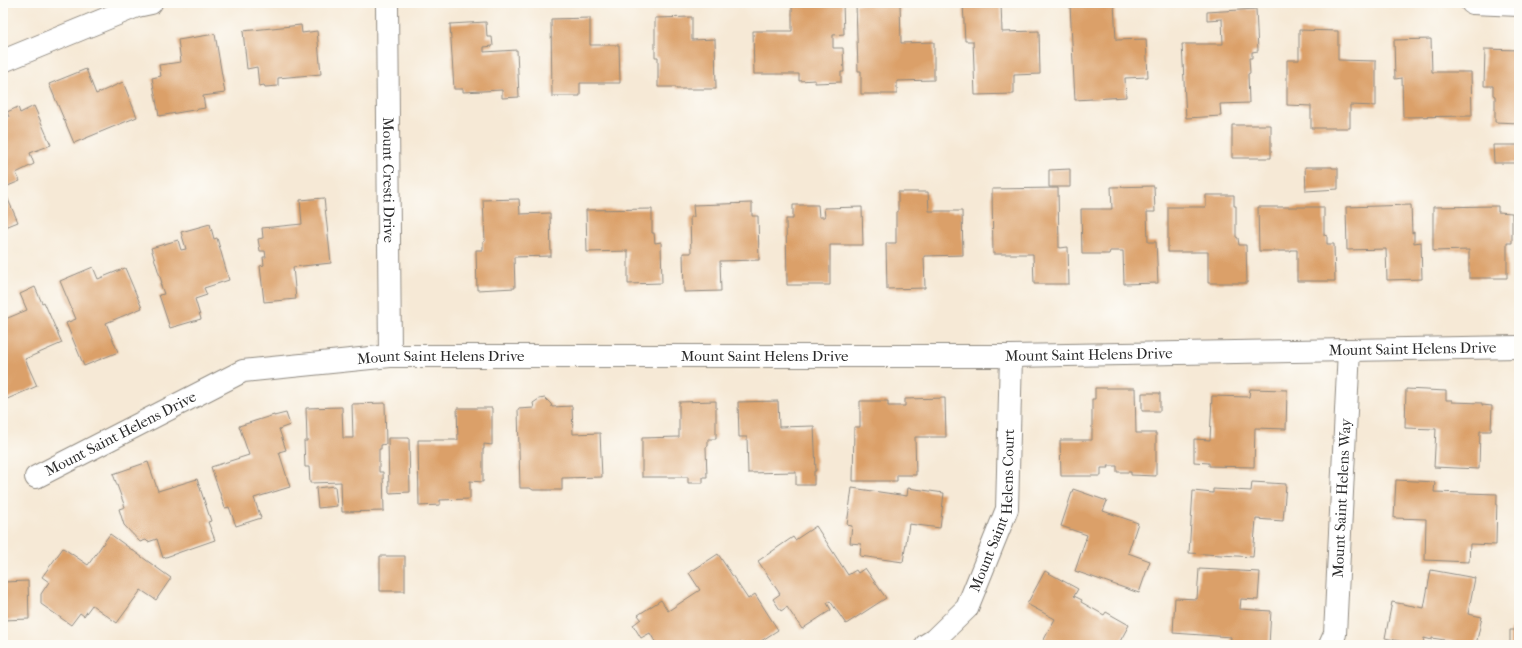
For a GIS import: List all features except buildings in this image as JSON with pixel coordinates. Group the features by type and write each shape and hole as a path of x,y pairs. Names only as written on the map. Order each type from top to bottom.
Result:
{"street":[{"path":"3,61 137,6 150,3"},
{"name":"Mount Cresti Drive","path":"387,3 390,356"},
{"path":"1472,3 1519,5"},
{"name":"Mount Saint Helens Drive","path":"36,477 243,371 390,356 1011,356 1519,347"},
{"name":"Mount Saint Helens Way","path":"1330,645 1335,634 1350,350"},
{"name":"Mount Saint Helens Court","path":"926,645 934,640 967,608 1007,509 1011,356"}]}
